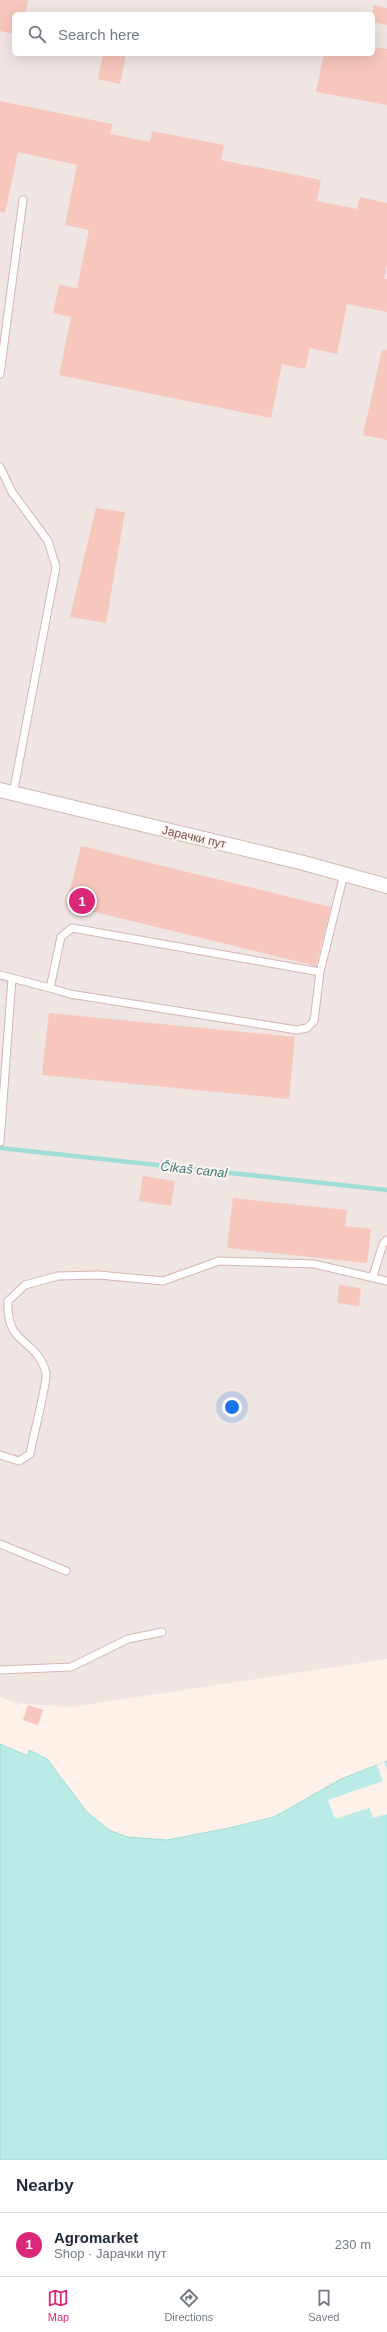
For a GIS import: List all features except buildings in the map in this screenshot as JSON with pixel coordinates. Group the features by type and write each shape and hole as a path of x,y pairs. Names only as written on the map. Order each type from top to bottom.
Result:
{"street":[{"name":"Јарачки пут","path":"7,792 344,874 387,886"}],"lane":[{"path":"0,374 23,200"},
{"path":"0,467 12,492 48,541 56,567 7,792"},
{"path":"0,975 70,994 297,1030 307,1028 314,1021 320,972 344,874"},
{"path":"50,988 61,937 72,928 320,972"},
{"path":"0,1142 12,978"},
{"path":"372,1276 383,1244 387,1240"},
{"path":"0,1455 19,1461 30,1454 46,1374 37,1353 13,1333 8,1318 8,1301 25,1285 58,1276 98,1275 163,1281 219,1262 314,1264 372,1276 387,1281"},
{"path":"0,1544 66,1571"},
{"path":"0,1670 71,1667 128,1639 162,1632"}],"shaded area":[{"path":"0,0 387,0 387,1659 71,1707 14,1703 0,1697"}],"water":[{"path":"0,1744 28,1756 29,1750 47,1759 87,1812 109,1830 127,1837 167,1840 229,1828 274,1817 341,1779 387,1761 387,2160 0,2160"}],"pier":[{"path":"384,1762 387,1769 387,1814 373,1818 369,1808 335,1819 328,1800 383,1781 377,1765"}],"waterway":[{"name":"Čikaš canal","path":"0,1148 387,1190"}],"place":[{"name":"Agromarket","path":"82,901"}]}
